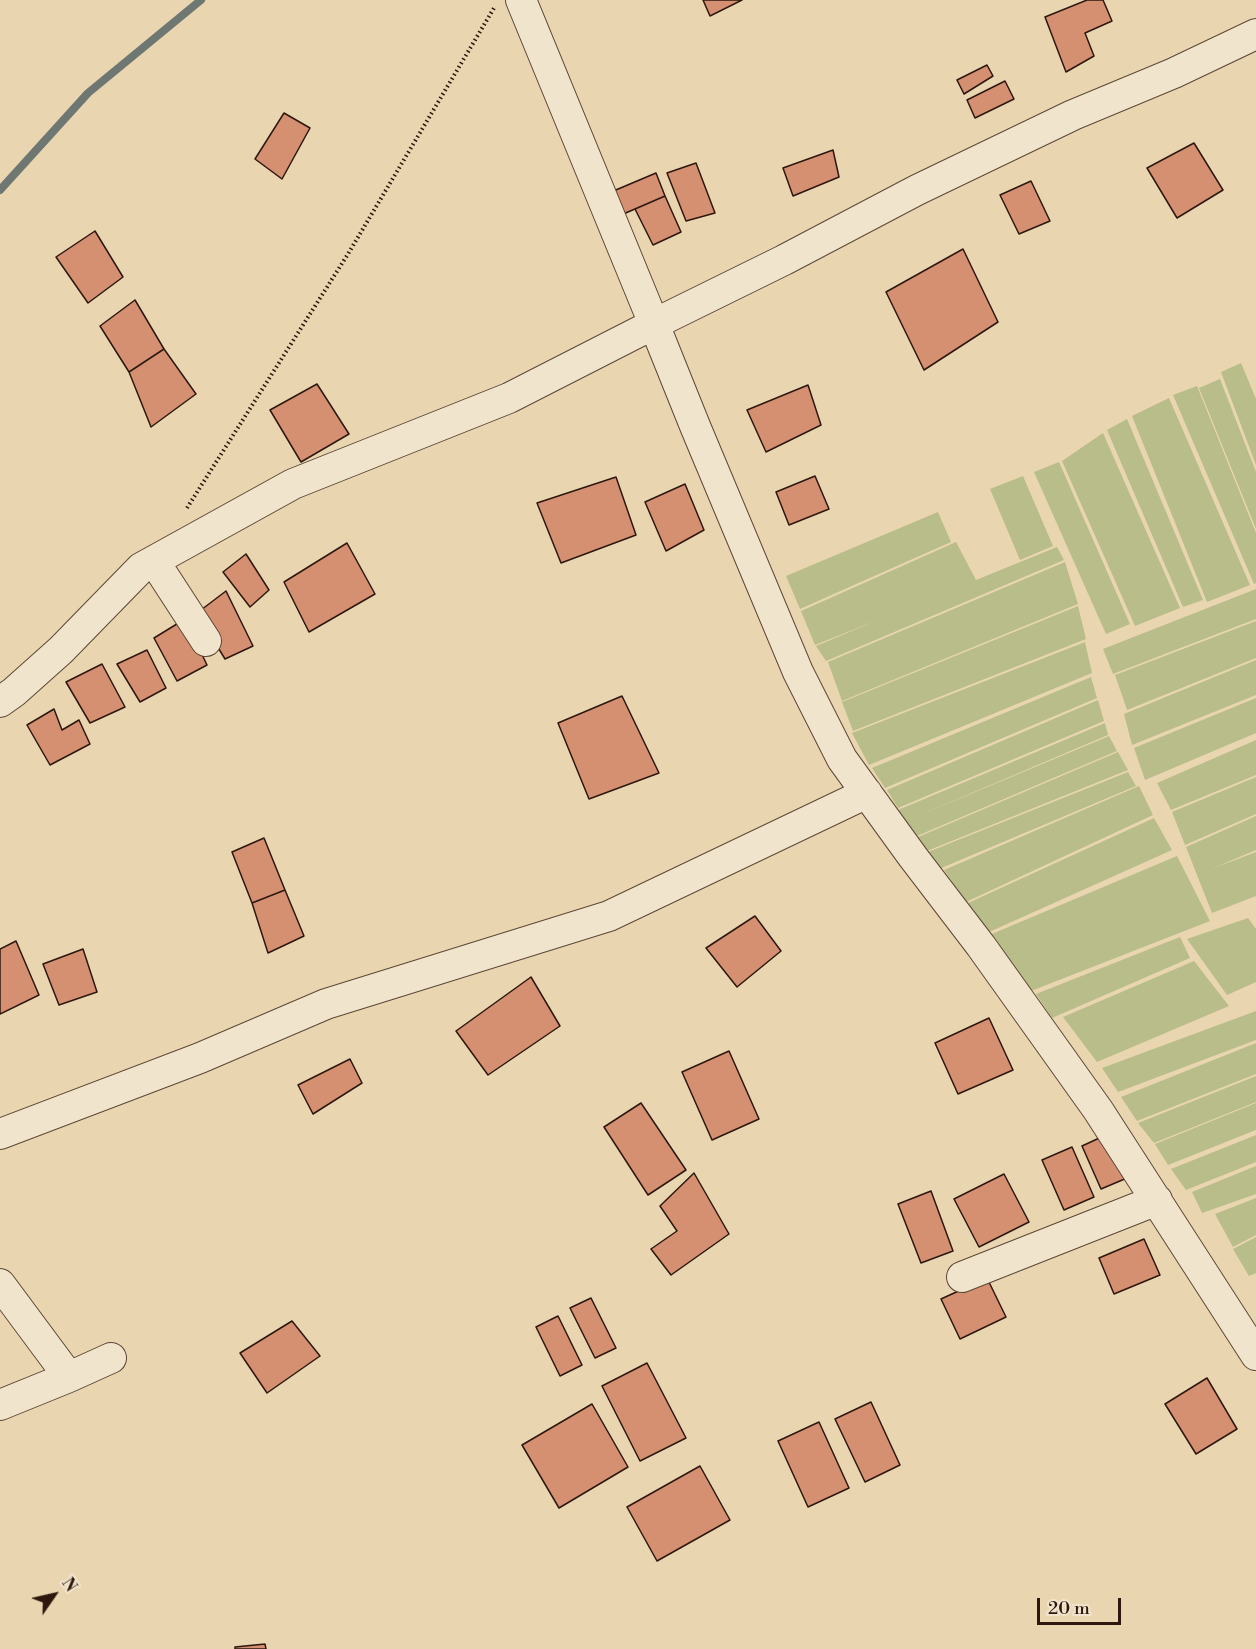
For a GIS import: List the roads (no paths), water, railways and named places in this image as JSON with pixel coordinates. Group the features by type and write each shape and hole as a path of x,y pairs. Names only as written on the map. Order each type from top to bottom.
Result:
{"street":[{"path":"521,0 798,672 842,759 988,955 1098,1110 1256,1354"},
{"path":"0,702 61,650 141,568 294,484 509,398 784,260 917,190 1073,115 1174,73 1256,34"},
{"path":"154,561 206,641"},
{"path":"0,1134 200,1058 326,1004 609,916 867,793"},
{"path":"962,1277 1157,1200"},
{"path":"0,1284 62,1380"},
{"path":"0,1405 111,1358"}],"waterway":[{"path":"0,190 88,93 201,0"}]}
